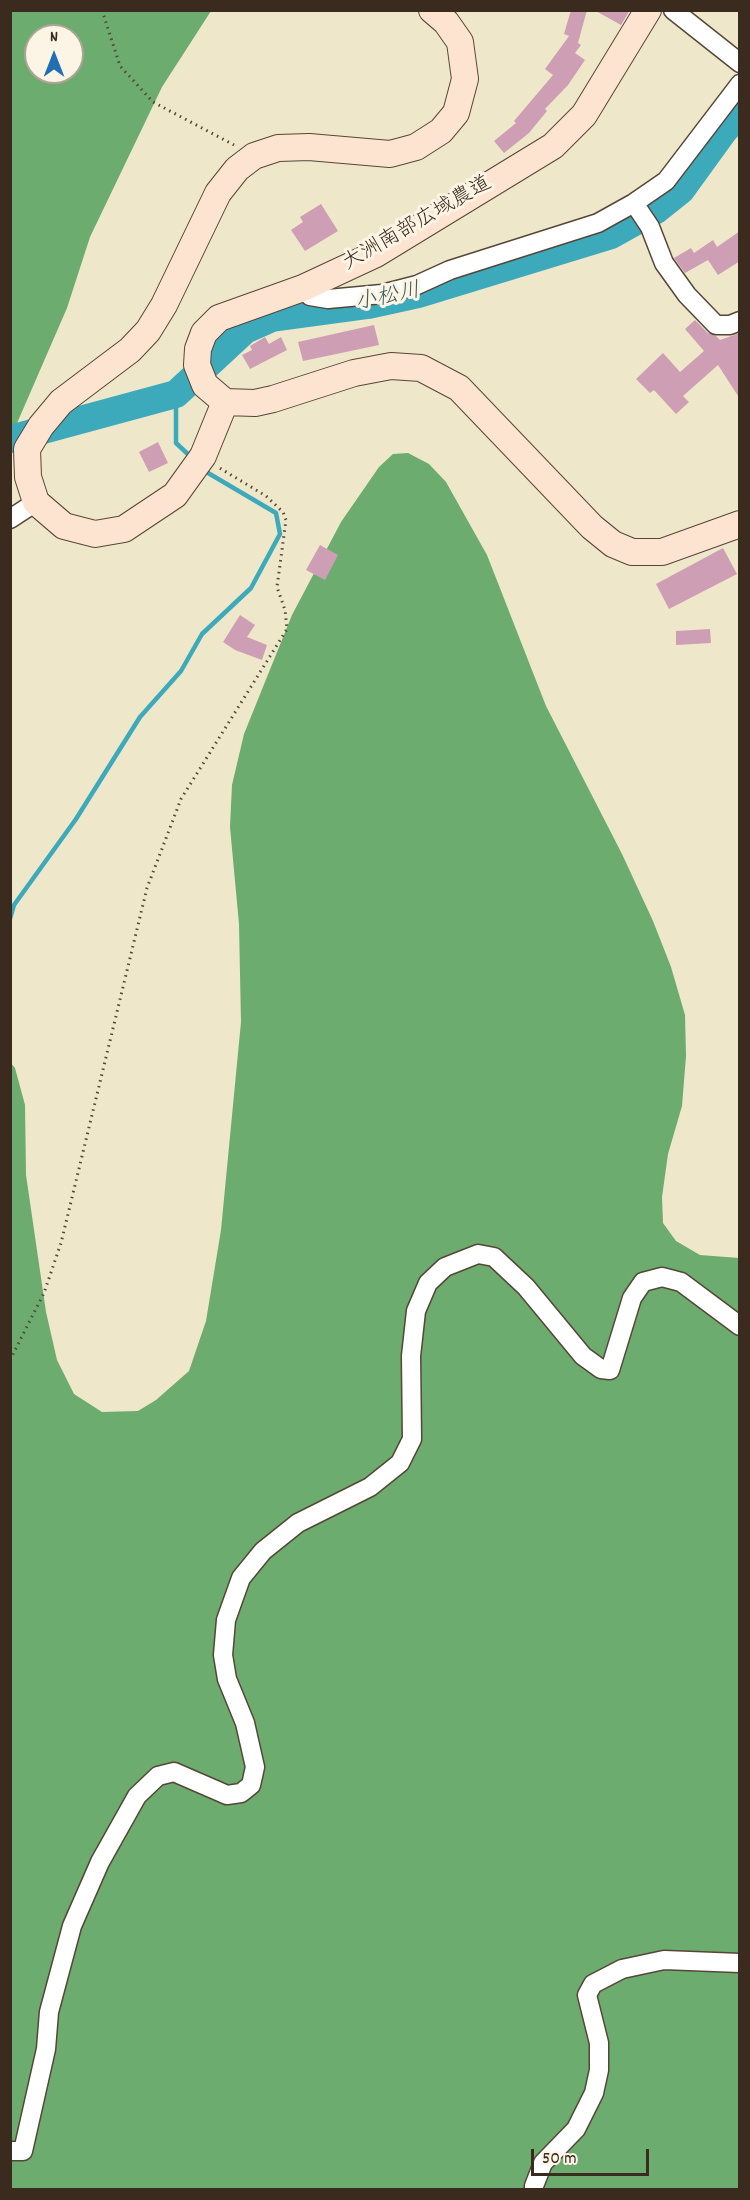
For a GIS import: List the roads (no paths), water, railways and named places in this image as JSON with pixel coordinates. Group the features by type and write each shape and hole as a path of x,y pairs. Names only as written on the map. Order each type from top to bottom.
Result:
{"street":[{"path":"432,10 446,22 460,42 465,79 456,113 441,131 416,147 390,154 309,147 278,148 254,156 237,169 218,193 164,305 148,331 129,350 61,402 41,426 27,449 28,477 36,502 64,526 95,534 124,529 175,495 203,456 225,402 255,403 354,373 390,366 421,368 459,388 585,519 613,544 632,552 662,552 740,524"},
{"name":"大洲南部広域農道","path":"225,402 205,385 197,365 198,349 204,333 219,318 303,288 376,254 552,146 584,115 648,10"},
{"path":"673,10 740,63"},
{"path":"303,288 310,296 328,299 382,294 417,285 450,270 598,223 637,206 666,181 740,84"},
{"path":"637,206 650,227 664,263 687,295 716,325 740,321"},
{"path":"10,519 36,502"},
{"path":"10,2151 23,2151 46,2049 49,2012 72,1926 100,1862 137,1796 158,1776 174,1772 227,1795 241,1793 251,1785 255,1767 245,1724 227,1679 223,1654 226,1620 241,1578 263,1551 298,1523 370,1487 400,1463 412,1439 411,1356 416,1311 428,1283 445,1267 478,1254 494,1257 526,1287 583,1356 602,1369 610,1370 632,1298 643,1282 662,1277 681,1282 740,1326"},
{"path":"534,2190 543,2163 576,2129 594,2093 599,2070 599,2043 587,1995 593,1984 622,1969 664,1960 740,1963"}],"waterway":[{"name":"小松川","path":"10,439 176,394 245,330 272,318 368,305 418,294 611,235 656,210 681,190 723,132 740,113"},
{"path":"176,394 176,443 191,457"},
{"path":"10,919 14,905 76,819 140,717 181,671 202,634 251,588 280,534 276,513 203,470"}]}
